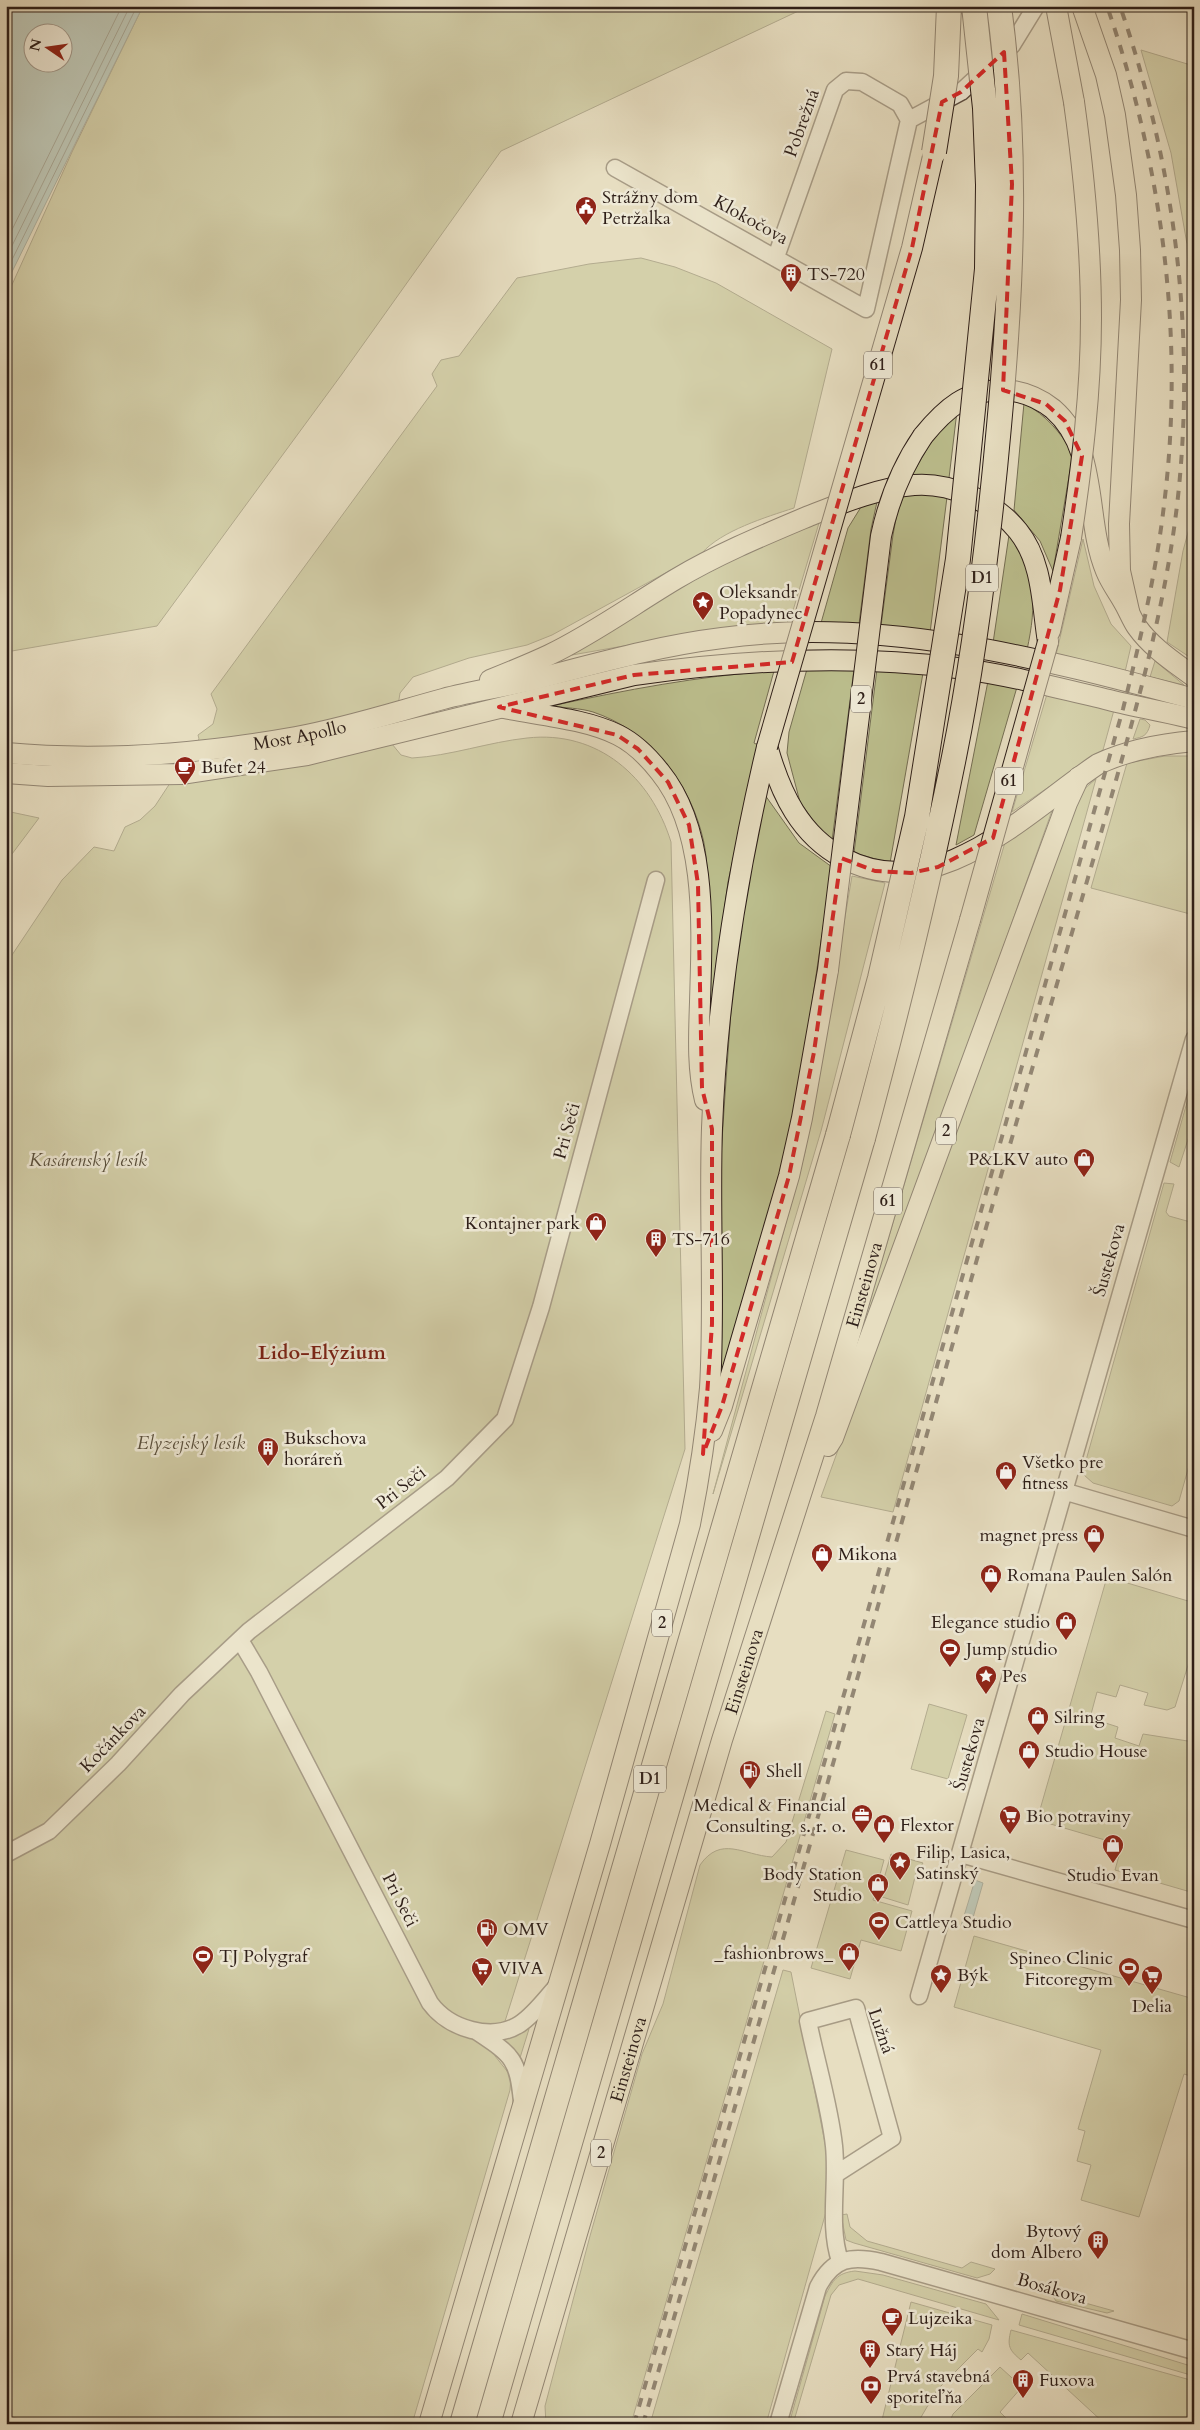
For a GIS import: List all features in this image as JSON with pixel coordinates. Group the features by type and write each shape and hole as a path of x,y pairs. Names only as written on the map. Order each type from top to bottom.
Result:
{"highway":[{"path":"934,152 946,76 949,6"},
{"name":"D1","path":"462,2424 838,1135 880,978 917,817 958,560 987,269 988,185 985,108 974,6"},
{"name":"D1","path":"488,2424 863,1138 905,982 935,848 954,754 986,553 1006,356 1012,184 1009,109 999,6"}],"main road":[{"name":"61","path":"1048,642 1070,538 1080,476 1088,400 1091,320 1090,244 1084,170 1074,102 1056,6"},
{"path":"1082,6 1106,75 1115,115 1126,195 1130,250 1130,300 1123,419 1119,550 1120,571 1129,611"},
{"name":"61","path":"703,1454 710,1388 712,1324 712,1129 720,1013 727,946 744,845 767,747 912,248 934,152"},
{"name":"2","path":"429,2424 560,1983 690,1524 703,1454 722,1406 789,1176 804,1108 828,970 881,536 894,487 903,467 923,436 952,405 969,396 987,391 1021,392 1046,404 1057,413 1076,436 1091,493 1101,557 1106,572 1136,626 1146,638 1194,677"},
{"path":"446,698 550,655 676,579 738,547 824,510 858,498 912,485 928,486 970,496 1008,521 1018,531 1034,558 1048,642"},
{"path":"446,698 530,681 628,654 681,644 763,634 834,632 880,634 1016,656 1086,671 1194,700"},
{"name":"Einsteinova","path":"521,2424 722,1740 806,1483 970,920 1048,642"},
{"name":"Most Apollo","path":"6,774 139,776 181,774 307,755 406,729 625,677 683,668 761,661 845,660 957,668 1018,678 1194,720"},
{"name":"Most Apollo","path":"6,753 74,757 148,757 180,754 299,736 446,698"},
{"path":"499,707 566,720 618,735 638,749 654,764 668,782 680,804 688,825 697,866 701,966 699,1044 702,1088 712,1129"},
{"path":"767,747 784,796 807,831 820,844 846,860 870,869 890,873 911,873 938,867 974,850 1079,777 1114,756 1152,746 1194,741"},
{"name":"2","path":"806,1483 833,1438 1063,812 1079,777"}],"street":[{"path":"909,120 961,92 1012,45 1036,6"},
{"name":"Pobrežná","path":"776,257 834,90 846,81 862,82 900,104 909,120"},
{"name":"Klokočova","path":"615,168 866,309 909,120"},
{"name":"Pri Seči","path":"523,2110 519,2073 514,2061 496,2044 476,2031 445,2018 430,2003 240,1640 447,1478 505,1420 541,1307 656,880"},
{"name":"Šustekova","path":"961,1854 1194,1039"},
{"path":"1064,1491 1194,1529"},
{"name":"Kočánkova","path":"6,1854 49,1831 118,1764 182,1694 240,1640"},
{"path":"919,1996 961,1854 1194,1920"},
{"name":"Pri Seči","path":"476,2031 504,2030 519,2025 535,2011 560,1983"},
{"name":"Lužná","path":"836,2174 892,2138 856,2008 808,2022 834,2144 836,2174 834,2222 836,2249 840,2261"},
{"name":"Bosákova","path":"840,2261 857,2258 882,2262 1194,2351"},
{"path":"778,2424 818,2287 824,2276 840,2261"},
{"path":"528,2401 534,2424"}],"highlighted area":[{"path":"1004,52 1012,184 1003,390 1046,404 1065,421 1082,456 1060,590 993,838 938,867 911,873 875,871 841,858 814,1052 789,1176 722,1406 703,1454 712,1324 712,1129 702,1088 698,884 689,825 668,782 638,749 617,735 499,707 634,675 792,662 912,248 942,102 961,92"}],"green space":[{"path":"143,6 809,6 501,151 342,374 157,626 6,652 6,298 72,152"},
{"path":"1141,50 1194,66 1194,338 1190,329 1187,244 1171,153"},
{"path":"641,258 675,267 716,283 832,349 794,508 732,531 710,545 702,553 552,635 527,645 469,658 413,677 400,693 392,744 401,755 412,758 441,755 527,738 553,738 577,742 598,750 618,763 635,778 650,797 662,819 671,842 685,1449 501,2034 526,2027 529,2029 519,2061 499,2040 495,2056 511,2076 510,2090 412,2424 37,2424 6,2415 6,964 62,880 94,847 114,851 125,827 140,820 155,806 199,739 198,735 213,724 217,709 211,694 437,386 432,374 441,360 459,356 517,278 589,264"},
{"path":"1024,403 1052,425 1073,453 1053,571 1040,541 1014,510"},
{"path":"957,411 949,478 912,475 931,442"},
{"path":"922,494 947,497 930,633 881,626 897,513 904,495"},
{"path":"877,502 871,529 859,624 821,623 848,528 861,507"},
{"path":"1194,510 1194,660 1167,642 1183,551"},
{"path":"819,523 789,624 732,627 572,655 660,600 713,570 765,545"},
{"path":"1009,535 1025,563 1032,590 1032,618 1027,650 993,643"},
{"path":"1083,539 1094,586 1111,624 1131,646 1125,672 1056,655"},
{"path":"1155,661 1184,685 1150,677"},
{"path":"807,669 854,669 832,841 818,827 800,802 787,753 789,732"},
{"path":"877,669 923,673 890,863 854,853"},
{"path":"774,671 754,743 758,745 728,882 710,1017 707,881 704,841 694,811 685,792 662,758 631,731 613,720 593,712 551,706 662,684"},
{"path":"988,681 1017,687 974,835 956,845"},
{"path":"1047,694 1114,710 1103,750 1012,812"},
{"path":"1140,719 1145,720 1150,725 1149,729 1144,735 1133,739"},
{"path":"1165,756 1194,756 1194,915 1091,888 1127,763"},
{"path":"1096,779 893,1512 821,1497 1072,805 1083,790"},
{"path":"765,795 799,843 832,867 800,1084 784,1155 719,1400 720,1171 735,955"},
{"path":"1054,805 839,1406 1006,839"},
{"path":"6,811 39,818 6,862"},
{"path":"852,876 885,883 821,1131 713,1494 805,1152"},
{"path":"1194,1078 1194,1121 1179,1167 1170,1162"},
{"path":"1164,1183 1174,1184 1166,1212 1169,1216 1194,1223 1194,1448 1179,1501 1172,1506 1093,1483 1084,1475 1083,1471"},
{"path":"1107,1577 1188,1601 1194,1583 1194,1646 1175,1707 1167,1710 1144,1705 1148,1693 1120,1685 1116,1697 1097,1692 1090,1718 1118,1727 1115,1738 1139,1746 1143,1734 1194,1742 1194,1893 1115,1870 1122,1845 1037,1820"},
{"path":"929,1704 967,1715 948,1779 911,1769"},
{"path":"826,1711 835,1714 631,2424 546,2424 545,2406 590,2236 642,2054 663,2004 700,1865 708,1856 724,1849 772,1857 786,1842"},
{"path":"846,1850 884,1860 873,1900 912,1911 901,1951 861,1940 850,1979 811,1968"},
{"path":"891,1854 923,1863 916,1873 908,1905 879,1896"},
{"path":"974,1936 1194,1999 1194,2077 1184,2074 1139,2217 1081,2200 1091,2165 1077,2161 1085,2131 1078,2129 1101,2050 954,2007"},
{"path":"783,1970 791,1972 828,2158 826,2212 766,2424 650,2424"},
{"path":"847,2214 850,2227 867,2241 962,2268 971,2262 995,2269 990,2274 977,2278 854,2243 846,2240 841,2215"},
{"path":"855,2271 883,2275 986,2304 999,2320 858,2279 839,2285 831,2295 793,2424 789,2424 825,2296 836,2278"},
{"path":"1052,2285 1060,2296 1114,2311 1107,2313 1056,2301 1050,2292"},
{"path":"911,2302 992,2325 989,2339 982,2352 978,2349 937,2390 917,2424 881,2424"},
{"path":"1022,2314 1194,2367 1194,2376 1019,2325"},
{"path":"1011,2330 1194,2381 1194,2424 1105,2424 1028,2353 1021,2360 1017,2356 1009,2344"},
{"path":"1000,2367 1022,2387 1000,2412 1012,2424 952,2424 950,2421 953,2414"}],"water":[{"path":"6,6 143,6 6,284"},
{"path":"975,1880 983,1883 970,1928 966,1922 961,1926"}],"railway":[{"path":"634,2424 857,1649 1123,709 1152,582 1161,531 1170,442 1172,379 1170,315 1155,189 1142,127 1126,66 1107,6"},
{"path":"643,2424 1105,819 1151,649 1169,563 1180,476 1184,416 1181,297 1166,179 1138,63 1120,6"}],"place":[{"name":"Strážny dom Petržalka","path":"586,226"},
{"name":"TS-720","path":"791,293"},
{"name":"Oleksandr Popadynec","path":"703,621"},
{"name":"Bufet 24","path":"185,786"},
{"name":"P&LKV auto","path":"1084,1178"},
{"name":"Kontajner park","path":"596,1242"},
{"name":"TS-716","path":"656,1258"},
{"name":"Bukschova horáreň","path":"268,1467"},
{"name":"Všetko pre fitness","path":"1006,1491"},
{"name":"magnet press","path":"1094,1554"},
{"name":"Mikona","path":"822,1573"},
{"name":"Romana Paulen Salón","path":"991,1594"},
{"name":"Elegance studio","path":"1066,1641"},
{"name":"Jump studio","path":"950,1668"},
{"name":"Pes","path":"986,1695"},
{"name":"Silring","path":"1038,1736"},
{"name":"Studio House","path":"1029,1770"},
{"name":"Shell","path":"750,1790"},
{"name":"Medical & Financial Consulting, s. r. o.","path":"862,1834"},
{"name":"Bio potraviny","path":"1010,1835"},
{"name":"Flextor","path":"884,1844"},
{"name":"Studio Evan","path":"1113,1864"},
{"name":"Filip, Lasica, Satinský","path":"900,1881"},
{"name":"Body Station Studio","path":"878,1903"},
{"name":"Cattleya Studio","path":"879,1941"},
{"name":"OMV","path":"487,1948"},
{"name":"_fashionbrows_","path":"849,1972"},
{"name":"TJ Polygraf","path":"203,1975"},
{"name":"VIVA","path":"482,1987"},
{"name":"Spineo Clinic Fitcoregym","path":"1129,1987"},
{"name":"Býk","path":"941,1994"},
{"name":"Delia","path":"1152,1995"},
{"name":"Bytový dom Albero","path":"1098,2260"},
{"name":"Lujzeika","path":"892,2337"},
{"name":"Starý Háj","path":"870,2369"},
{"name":"Fuxova","path":"1023,2399"},
{"name":"Prvá stavebná sporiteľňa","path":"871,2405"}],"district":[{"name":"Lido-Elýzium","path":"322,1352"}],"park label":[{"name":"Kasárenský lesík","path":"88,1160"},
{"name":"Elyzejský lesík","path":"191,1443"}]}
